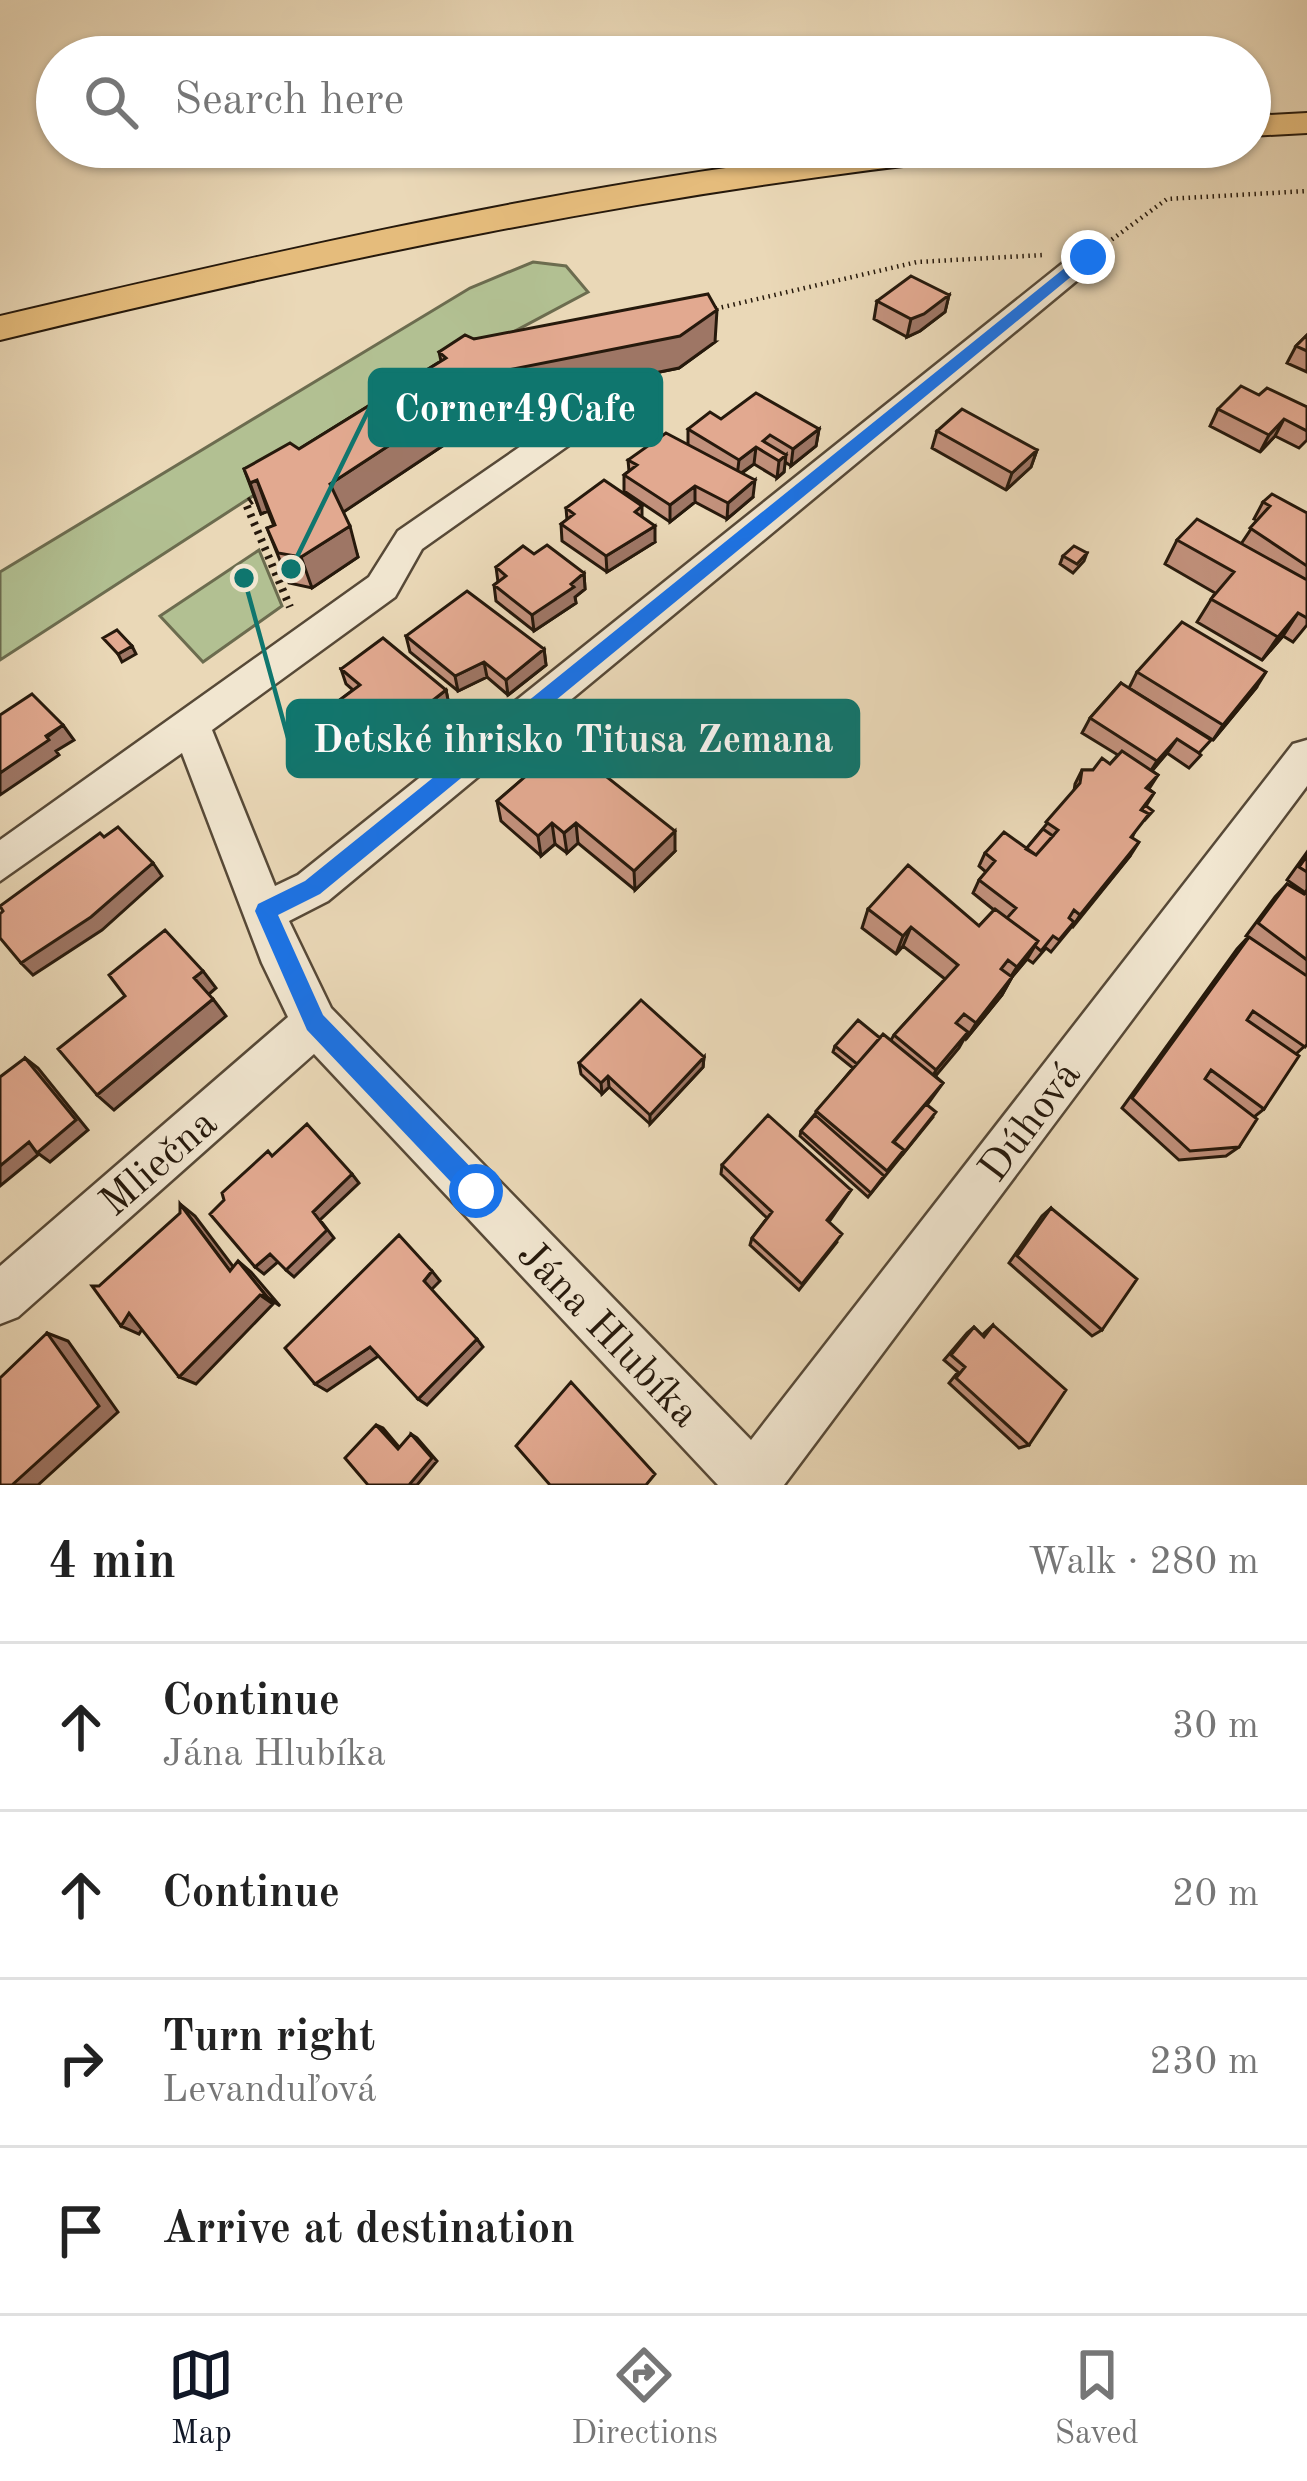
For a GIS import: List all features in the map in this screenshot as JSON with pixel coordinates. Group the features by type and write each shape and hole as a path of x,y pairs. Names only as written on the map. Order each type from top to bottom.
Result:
{"main road":[{"path":"1271,125 1307,123"},
{"path":"0,328 278,261 726,178 809,168"}],"street":[{"path":"266,911 313,888 1088,257"},
{"path":"0,863 382,587 410,540 606,403"},
{"path":"191,725 315,1023"},
{"name":"Dúhová","path":"753,1484 1307,756"},
{"name":"Jána Hlubíka","path":"315,1023 753,1484"},
{"name":"Mliečna","path":"0,1299 315,1023"}],"path":[{"path":"1088,257 1167,199 1307,191"},
{"path":"703,312 773,292 983,254 1016,254"},
{"path":"494,417 512,429"},
{"path":"265,491 246,504 290,607"}],"green space":[{"path":"533,262 566,266 588,292 470,355 0,660 0,572 470,288"},
{"path":"259,550 282,606 203,662 160,616"}],"building":[{"path":"911,276 949,295 911,319 877,301"},
{"path":"708,294 717,310 680,336 503,371 330,484 350,526 301,557 278,553 267,528 275,525 257,480 250,483 244,469 290,443 299,449 446,358 439,352 465,335 474,339"},
{"path":"1241,386 1259,395 1267,388 1307,407 1307,431 1284,419 1269,435 1218,409"},
{"path":"756,393 819,429 793,449 770,435 763,441 786,455 779,461 756,447 739,460 688,429 710,412 721,419"},
{"path":"962,409 1037,450 1012,473 937,431"},
{"path":"666,433 755,480 728,503 695,486 670,505 624,475 637,465 628,460"},
{"path":"604,480 642,506 635,512 655,526 606,556 561,524 574,514 566,508"},
{"path":"1272,494 1307,513 1307,566 1250,528 1270,506 1263,502"},
{"path":"1197,519 1307,580 1307,618 1298,613 1278,637 1211,599 1234,572 1177,540"},
{"path":"547,545 584,573 571,584 574,587 532,615 494,585 506,576 496,567 523,546 534,554"},
{"path":"1074,546 1087,553 1077,564 1063,556"},
{"path":"467,591 544,649 506,680 484,662 455,676 406,636"},
{"path":"1182,622 1266,672 1223,725 1137,672"},
{"path":"117,630 132,646 118,654 103,638"},
{"path":"383,638 446,690 404,723 397,717 366,741 329,708 360,685 341,669"},
{"path":"1121,683 1211,740 1199,753 1177,739 1157,761 1090,718"},
{"path":"32,694 63,725 0,773 0,715"},
{"path":"559,739 675,831 634,871 576,823 564,833 552,823 538,836 497,801"},
{"path":"1122,751 1158,775 1146,788 1154,793 1141,810 1149,814 1131,837 1139,842 1080,915 1074,910 1069,918 1074,922 1059,940 1053,936 1041,951 1035,946 1038,941 1007,918 1016,908 979,880 995,861 985,853 1004,832 1036,855 1058,830 1046,822 1080,783 1082,770 1093,770 1102,758 1110,764"},
{"path":"118,827 153,863 91,917 21,963 0,938 0,906 100,833 104,837"},
{"path":"1043,829 1053,836 1036,855 1026,849"},
{"path":"908,865 979,926 995,909 1038,941 1017,967 1008,960 1001,969 1012,977 976,1023 964,1014 956,1023 968,1032 936,1070 894,1035 958,965 911,927 903,936 868,909"},
{"path":"1287,884 1304,894 1307,890 1307,960 1258,923"},
{"path":"165,930 203,971 194,978 213,999 97,1095 58,1049 125,996 109,975"},
{"path":"1249,937 1307,976 1307,1044 1305,1047 1253,1011 1247,1020 1299,1056 1264,1109 1211,1070 1205,1079 1257,1119 1239,1147 1190,1151 1132,1098"},
{"path":"641,1000 704,1057 650,1115 608,1076 601,1083 579,1063"},
{"path":"858,1020 880,1038 857,1064 835,1046"},
{"path":"883,1034 943,1083 893,1142 904,1150 887,1171 816,1111"},
{"path":"25,1058 76,1120 37,1153 29,1142 0,1166 0,1077"},
{"path":"926,1104 936,1112 902,1155 904,1150 894,1142"},
{"path":"768,1115 851,1190 827,1220 842,1234 802,1284 752,1238 772,1212 722,1165"},
{"path":"815,1115 884,1176 871,1193 801,1131"},
{"path":"307,1124 352,1174 313,1212 327,1230 286,1270 270,1254 255,1267 210,1214 224,1200 222,1193 268,1151 272,1156"},
{"path":"180,1204 230,1271 238,1261 267,1297 260,1295 179,1377 129,1313 121,1326 92,1286 99,1286 180,1213"},
{"path":"1051,1208 1137,1279 1102,1330 1017,1256"},
{"path":"399,1235 432,1271 424,1281 477,1339 418,1399 370,1347 315,1384 285,1348"},
{"path":"993,1325 1066,1390 1029,1445 956,1378 965,1367 951,1355 974,1327 984,1337"},
{"path":"47,1333 99,1406 12,1485 0,1485 0,1378"},
{"path":"571,1382 655,1474 646,1485 550,1485 516,1446"},
{"path":"376,1425 398,1449 411,1434 432,1458 409,1485 368,1485 345,1458"}],"place":[{"name":"Corner49Cafe","path":"291,569"},
{"name":"Detské ihrisko Titusa Zemana","path":"244,578"}],"route":[{"path":"476,1191 315,1023 284,963 266,911 313,888 1088,257"}]}
